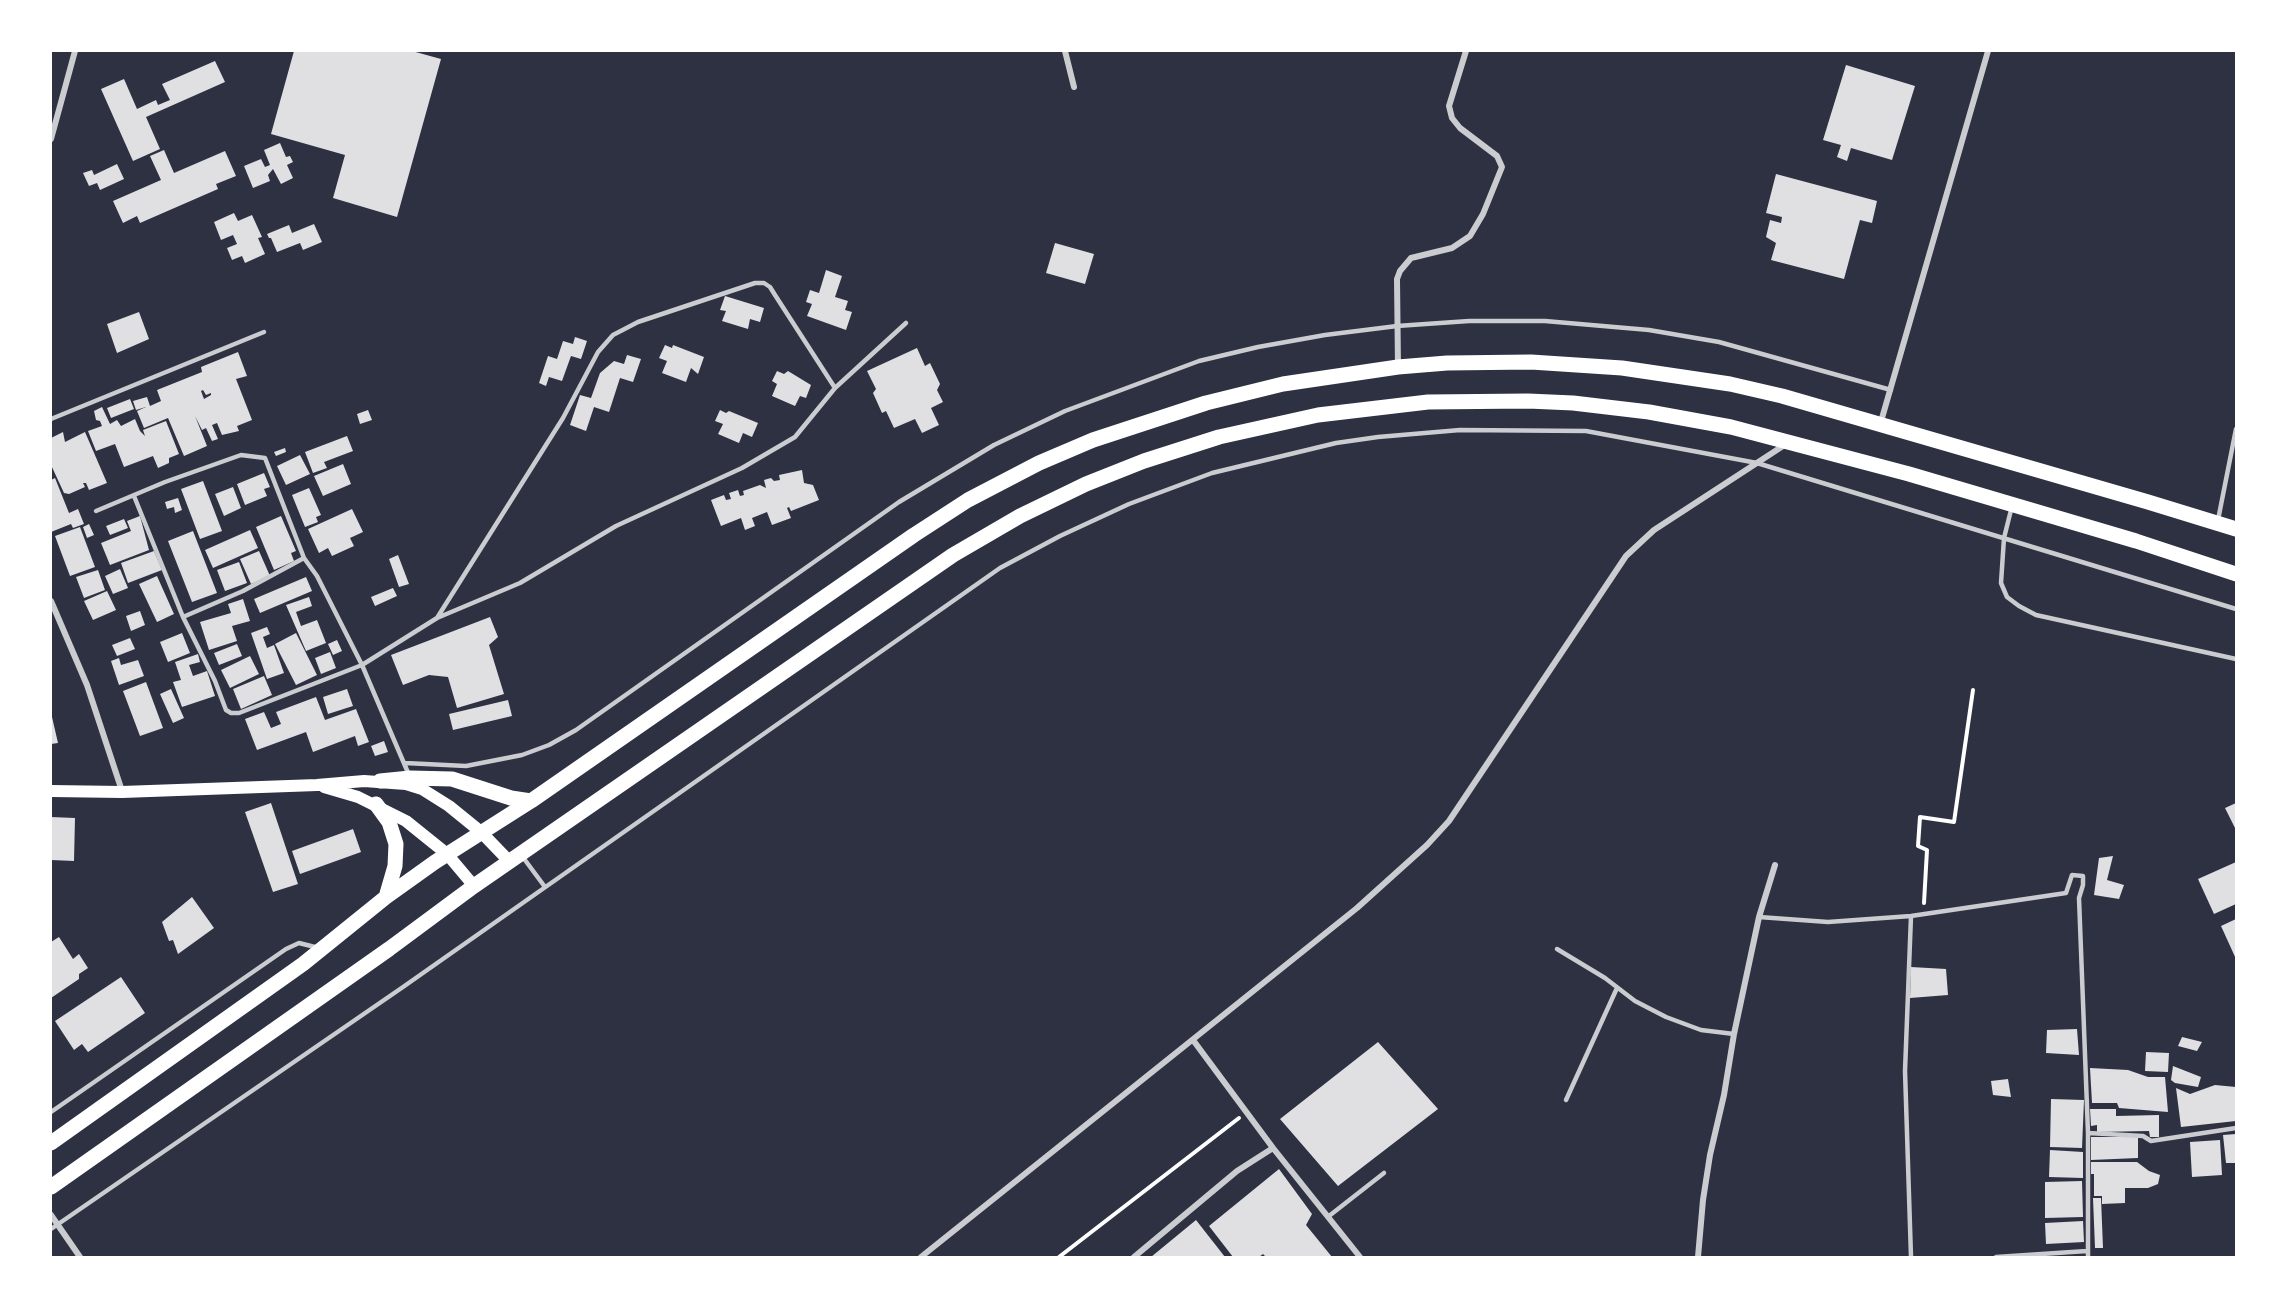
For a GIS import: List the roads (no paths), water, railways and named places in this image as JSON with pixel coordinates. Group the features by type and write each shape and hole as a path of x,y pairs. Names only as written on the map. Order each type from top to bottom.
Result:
{"main road":[{"path":"51,1143 321,949 386,897 531,801 914,535 968,500 1039,463 1110,433 1206,403 1293,382 1398,367 1447,363 1531,362 1622,368 1730,384 1782,396 2236,529"},
{"path":"51,1187 379,956 515,857 953,555 1056,498 1123,469 1187,446 1265,426 1347,411 1428,402 1498,400 1573,403 1649,412 1731,427 1789,442 2013,504 2236,574"},
{"path":"380,781 407,770 462,781 510,798 531,801"},
{"path":"51,791 122,792 380,781 406,784 422,789 449,806 515,857"},
{"path":"317,785 376,804 406,821 447,855 474,886"},
{"path":"376,804 389,822 396,844 395,866 386,897"}],"street":[{"path":"51,139 75,51"},
{"path":"1065,51 1074,87"},
{"path":"1398,367 1397,279 1403,266 1411,258 1452,248 1470,236 1483,214 1502,167 1497,156 1460,128 1452,118 1449,106 1466,51"},
{"path":"1880,425 1988,51"},
{"path":"921,1257 1357,908 1427,844 1449,821 1626,556 1654,530 1789,442"},
{"path":"51,601 87,685 122,792"},
{"path":"1698,1257 1710,1155 1725,1095 1734,1035 1759,916 1775,865"},
{"path":"1193,1040 1273,1148 1360,1257"},
{"path":"1134,1257 1237,1172 1273,1148"},
{"path":"51,1215 80,1257"}],"lane":[{"path":"437,618 563,418 598,352 614,335 638,322 755,283 764,283 770,286 834,388"},
{"path":"96,511 165,482 241,455 265,458 304,558 317,576 362,665 407,770 466,766 522,755 562,738 899,502 994,445 1065,411 1199,361 1302,339 1397,326 1469,321 1545,321 1649,330 1719,342 1891,390"},
{"path":"134,496 183,617 215,681 226,710 239,713 362,665 437,618 520,583 616,526 742,468 795,437 834,388 906,323"},
{"path":"51,419 264,332"},
{"path":"2217,524 2236,429"},
{"path":"51,1229 1000,568 1060,536 1129,504 1212,473 1336,443 1378,437 1460,430 1587,431 1757,463 2236,609"},
{"path":"2013,504 2004,538 2001,583 2007,597 2036,615 2236,659"},
{"path":"183,617 243,591 304,558"},
{"path":"515,857 545,887"},
{"path":"1759,916 1828,922 1911,916 2066,893 2072,875 2083,876 2079,898 2088,1133 2087,1254 1996,1257"},
{"path":"1911,916 1905,1071 1911,1257"},
{"path":"51,1112 292,944 304,943 321,949"},
{"path":"1557,950 1593,971 1641,1004 1686,1026 1734,1035"},
{"path":"1566,1100 1617,988"},
{"path":"2088,1133 2143,1136 2151,1141 2236,1128"},
{"path":"1329,1216 1384,1173"}]}
